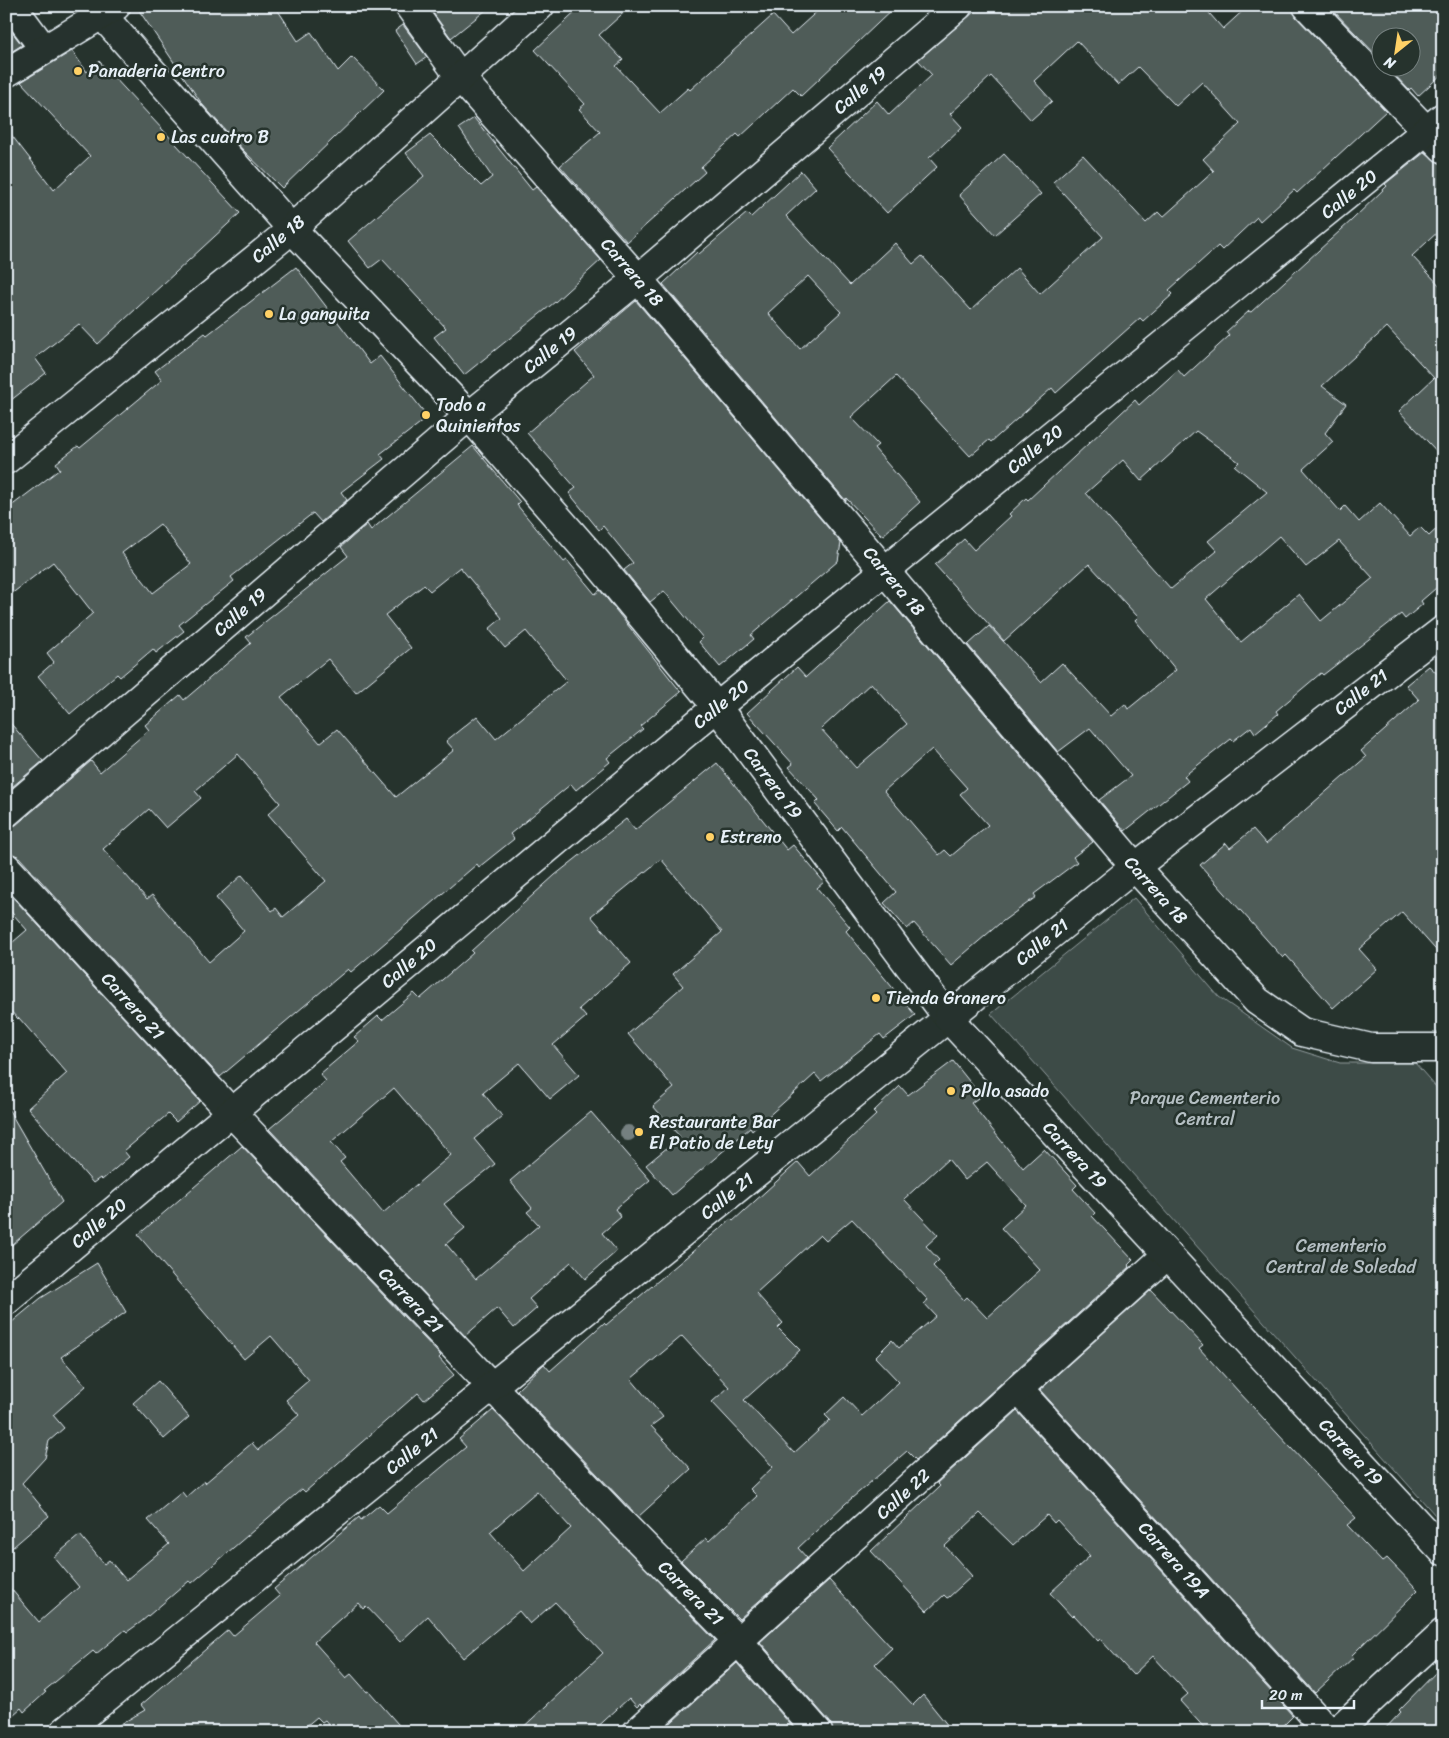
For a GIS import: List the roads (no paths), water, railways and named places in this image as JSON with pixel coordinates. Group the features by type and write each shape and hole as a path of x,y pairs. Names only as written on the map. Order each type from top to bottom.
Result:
{"street":[{"path":"12,6 44,48"},
{"name":"Carrera 18","path":"409,6 460,77 638,279 1135,867 1257,1000 1302,1032 1371,1048 1443,1048"},
{"name":"Calle 18","path":"6,460 292,229 540,6"},
{"name":"Calle 19","path":"6,814 469,416 638,279 958,6"},
{"path":"1307,6 1437,132"},
{"path":"6,73 44,48 109,11"},
{"name":"Carrera 19","path":"109,11 292,229 469,416 595,560 717,707 948,1018 1443,1551"},
{"name":"Calle 20","path":"6,1301 717,707 885,570 1437,132"},
{"name":"Calle 21","path":"64,1732 1135,867 1443,630"},
{"name":"Carrera 21","path":"6,867 231,1112 615,1516 739,1642 818,1732"},
{"name":"Calle 22","path":"637,1732 1167,1255"},
{"name":"Carrera 19A","path":"1018,1389 1329,1732"},
{"path":"1336,1732 1443,1633"}],"place":[{"name":"Panaderia Centro","path":"78,71"},
{"name":"Las cuatro B","path":"161,137"},
{"name":"La ganguita","path":"269,314"},
{"name":"Todo a Quinientos","path":"426,415"},
{"name":"Estreno","path":"710,837"},
{"name":"Tienda Granero","path":"876,998"},
{"name":"Pollo asado","path":"951,1091"},
{"name":"Restaurante Bar El Patio de Lety","path":"639,1132"}],"park label":[{"name":"Parque Cementerio Central","path":"1205,1108"},
{"name":"Cementerio Central de Soledad","path":"1341,1256"}]}
